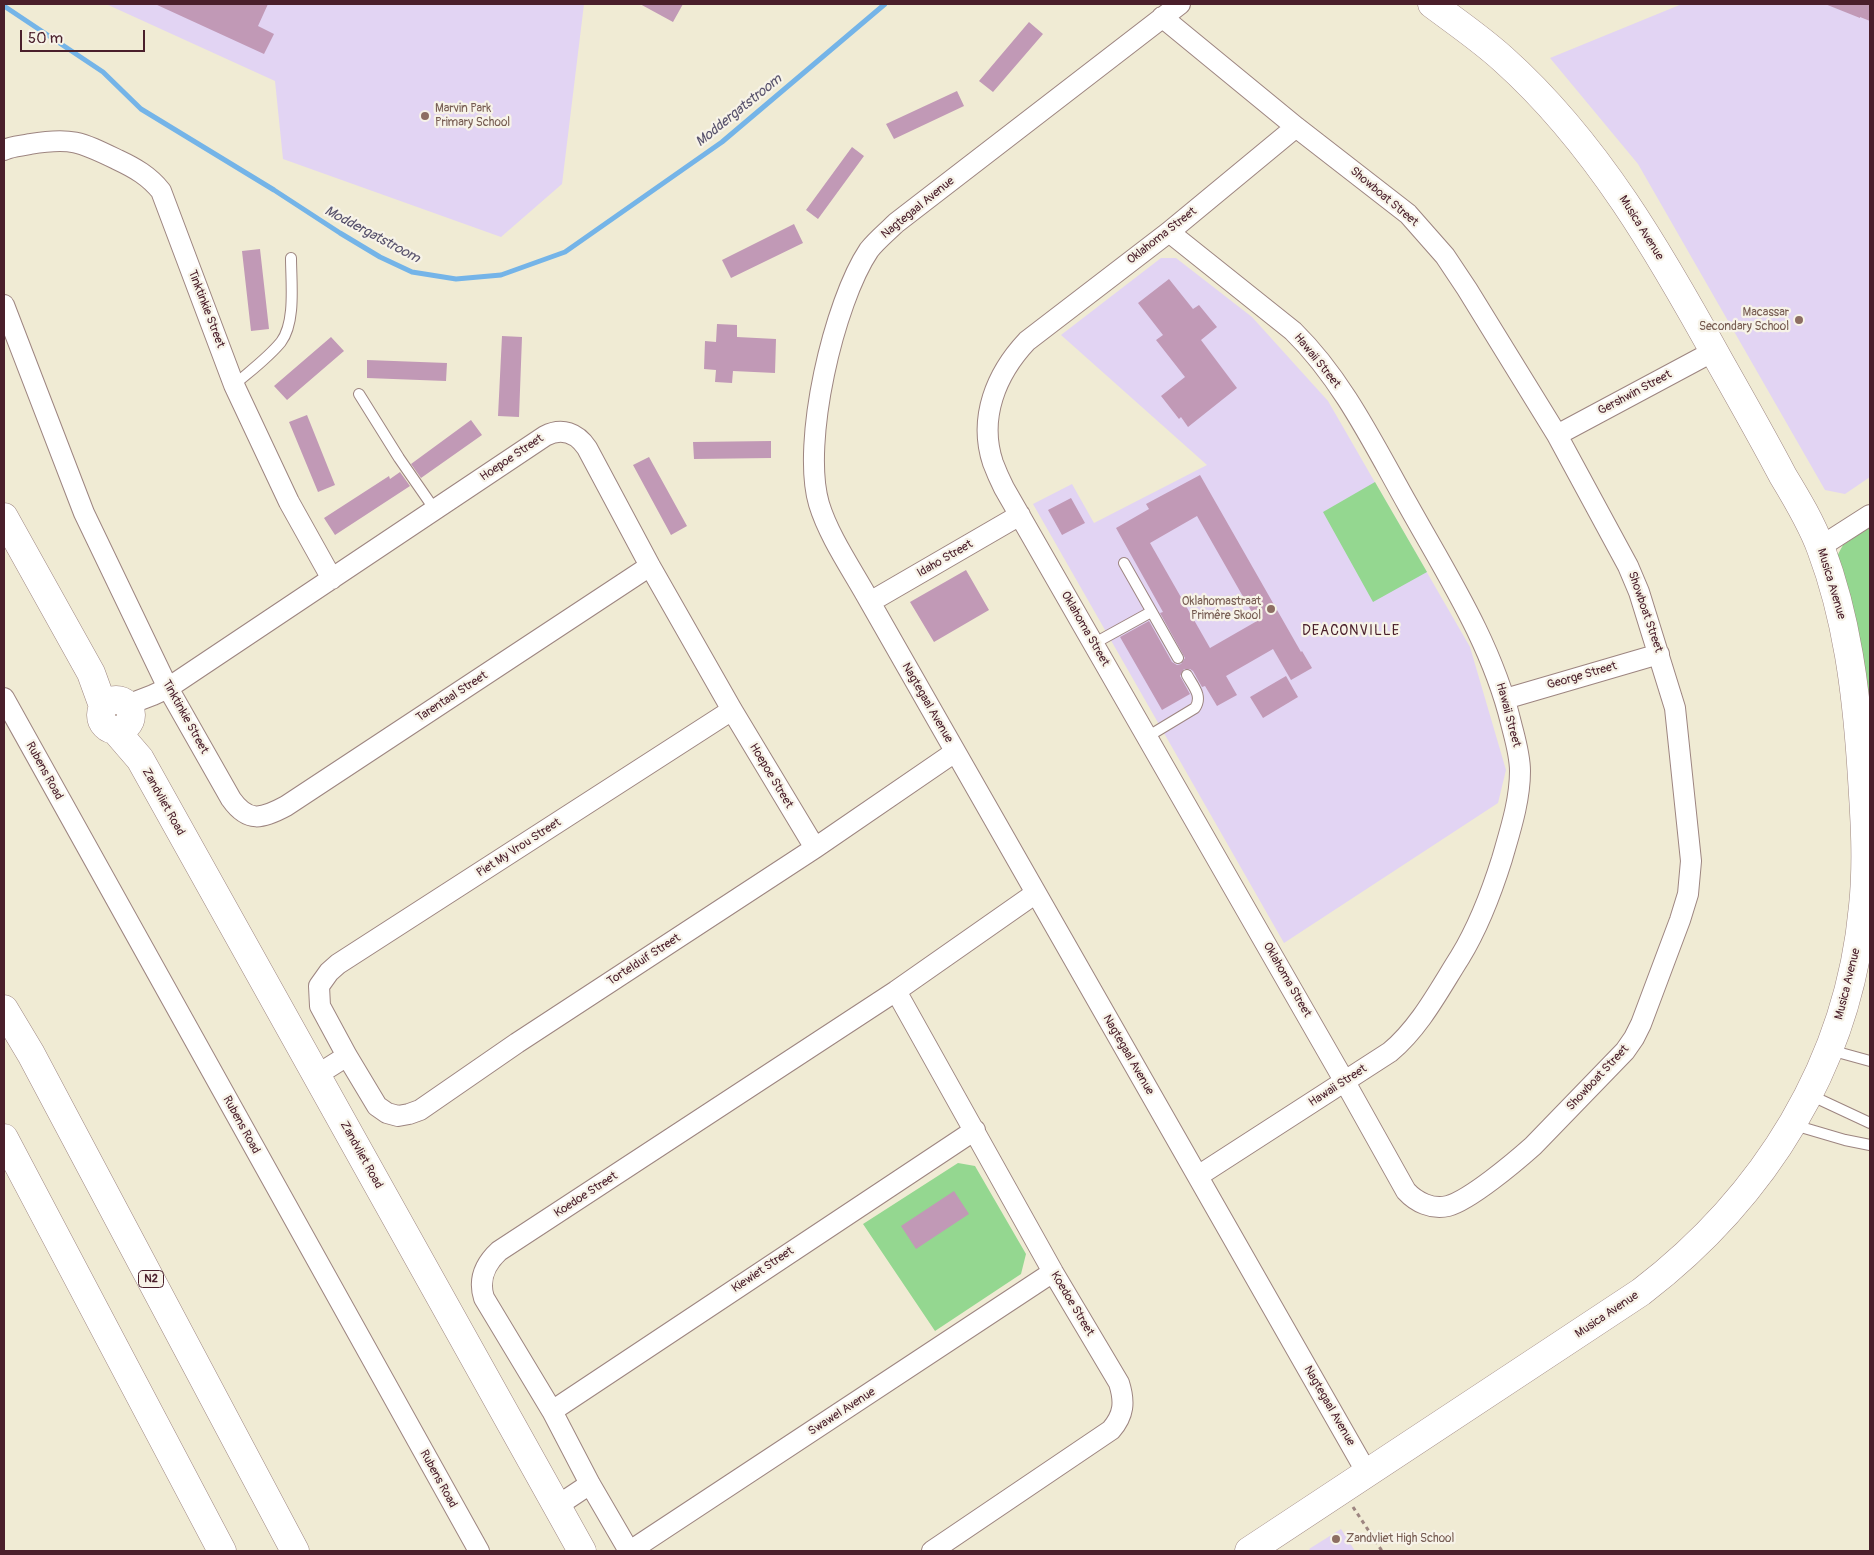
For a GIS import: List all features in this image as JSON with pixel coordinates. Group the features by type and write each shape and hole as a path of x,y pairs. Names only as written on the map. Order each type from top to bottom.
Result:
{"main road":[{"name":"Musica Avenue","path":"1249,1551 1608,1314 1666,1273 1701,1241 1747,1192 1793,1124 1829,1049 1860,953 1864,904 1867,809 1864,712 1844,628 1820,547 1797,501 1714,352 1676,285 1616,187 1569,128 1503,59 1432,4"},
{"name":"Zandvliet Road","path":"4,517 91,673 120,713 140,759 582,1551"},
{"name":"N2","path":"4,1009 36,1063 294,1551"},
{"path":"4,1138 222,1551"}],"street":[{"name":"Nagtegaal Avenue","path":"1180,4 896,223 869,250 856,273 832,338 817,419 814,473 818,502 827,524 870,602 1367,1473"},
{"name":"Showboat Street","path":"1162,17 1296,127 1408,214 1434,243 1468,289 1556,435 1628,566 1639,592 1676,708 1691,861 1688,894 1641,1024 1625,1051 1519,1159 1458,1202 1446,1206 1422,1204"},
{"name":"Oklahoma Street","path":"1296,127 1169,232 1027,341 1006,366 998,380 989,412 989,446 1000,480 1406,1191 1422,1204"},
{"name":"Tinktinkie Street","path":"4,150 50,141 64,140 76,142 85,144 137,169 153,180 168,206 234,385 289,502 332,579"},
{"name":"Hawaii Street","path":"1169,232 1293,331 1324,366 1360,419 1487,650 1505,699 1518,751 1519,786 1507,842 1485,909 1466,946 1408,1036 1390,1052 1198,1176"},
{"name":"Tinktinkie Street","path":"4,305 84,512 161,692 231,799 237,807 250,816"},
{"name":"Gershwin Street","path":"1556,435 1714,352"},
{"name":"Hoepoe Street","path":"120,713 161,692 545,436 552,432 568,433 576,436 587,448 650,566 732,710 815,848"},
{"name":"Idaho Street","path":"870,602 1020,515"},
{"path":"1820,547 1870,515"},
{"name":"Tarentaal Street","path":"250,816 265,816 286,806 650,566"},
{"name":"George Street","path":"1505,699 1659,654"},
{"name":"Rubens Road","path":"4,698 479,1551"},
{"name":"Piet My Vrou Street","path":"320,995 319,986 329,972 338,964 732,710"},
{"name":"Tortelduif Street","path":"320,995 320,1006 346,1056 377,1106 398,1116 420,1110 517,1043 815,848 955,752"},
{"name":"Koedoe Street","path":"629,1551 590,1484 552,1411 484,1298 481,1285 484,1272 493,1258 508,1246 896,991 1036,893"},
{"name":"Koedoe Street","path":"896,991 1053,1272 1119,1383 1124,1405 1117,1423 1111,1430 937,1550"},
{"path":"317,1075 346,1056"},
{"name":"Kiewiet Street","path":"552,1411 975,1130"},
{"name":"Swawel Avenue","path":"629,1551 1053,1272"},
{"path":"557,1506 590,1484"}],"lane":[{"path":"234,385 274,349 286,333 290,320 291,258"},
{"path":"359,394 399,458 435,510"},
{"path":"1124,564 1178,658"},
{"path":"1094,644 1151,612"},
{"path":"1147,736 1196,708 1199,700 1198,695 1187,675"},
{"path":"1829,1049 1870,1061"},
{"path":"1808,1095 1870,1122"},
{"path":"1793,1124 1845,1140 1870,1145"}],"path":[{"path":"1342,1490 1382,1551"}],"shaded area":[{"name":"Marvin Park Primary School","path":"106,4 584,4 562,184 501,237 283,159 275,81"},
{"name":"Macassar Secondary School","path":"1682,4 1870,4 1870,477 1845,494 1825,490 1638,164 1550,58"},
{"name":"Oklahomastraat Primêre Skool","path":"1161,258 1176,258 1252,317 1328,401 1470,647 1506,770 1498,803 1284,943 1033,504 1072,484 1094,523 1207,465 1061,335"},
{"name":"Zandvliet High School","path":"1341,1529 1355,1551 1311,1551 1309,1549"}],"green space":[{"path":"1375,482 1427,572 1373,602 1323,512"},
{"path":"1870,527 1870,694 1836,558 1843,545"},
{"path":"958,1163 975,1166 1026,1254 1021,1274 935,1331 863,1224"}],"building":[{"path":"155,4 268,4 258,26 274,34 264,54"},
{"path":"640,4 683,4 673,22"},
{"path":"1825,4 1870,4 1870,21 1860,18"},
{"path":"1029,22 1043,34 993,92 979,81"},
{"path":"957,91 964,106 894,139 886,124"},
{"path":"852,147 864,156 818,219 806,210"},
{"path":"794,224 803,243 731,278 722,260"},
{"path":"260,249 269,329 251,331 242,251"},
{"path":"1169,279 1193,309 1199,305 1217,327 1201,340 1237,388 1188,427 1181,417 1179,419 1161,396 1185,377 1156,340 1163,335 1138,303"},
{"path":"717,324 737,325 737,337 776,339 775,373 733,371 732,383 715,382 716,370 704,369 705,341 716,342"},
{"path":"502,336 522,337 519,417 498,416"},
{"path":"331,337 344,351 287,400 274,386"},
{"path":"367,360 447,363 446,381 367,378"},
{"path":"307,415 335,485 318,492 289,422"},
{"path":"471,420 482,435 421,478 411,464"},
{"path":"771,441 771,458 694,459 693,442"},
{"path":"649,457 687,526 671,535 633,465"},
{"path":"400,472 410,486 335,535 324,518 389,476 390,479"},
{"path":"1200,475 1312,668 1291,680 1273,649 1226,676 1237,695 1217,706 1205,686 1202,687 1193,671 1184,669 1180,676 1190,694 1162,710 1120,637 1149,621 1172,662 1177,665 1181,664 1185,658 1160,613 1163,612 1116,528 1149,509 1146,504","holes":["1197,516 1257,621 1210,648 1150,543"]},
{"path":"1071,498 1085,523 1062,535 1048,510"},
{"path":"966,570 989,610 934,642 910,602"},
{"path":"1286,676 1298,697 1263,718 1250,697"},
{"path":"954,1191 969,1214 916,1249 901,1226"}],"waterway":[{"name":"Moddergatstroom","path":"4,6 103,72 141,109 274,190 340,233 380,257 412,272 456,279 501,275 565,252 722,142 885,4"}],"place":[{"name":"Marvin Park Primary School","path":"425,116"},
{"name":"Macassar Secondary School","path":"1799,320"},
{"name":"Oklahomastraat Primêre Skool","path":"1271,609"},
{"name":"Zandvliet High School","path":"1336,1539"}],"district":[{"name":"DEACONVILLE","path":"1351,631"}]}
